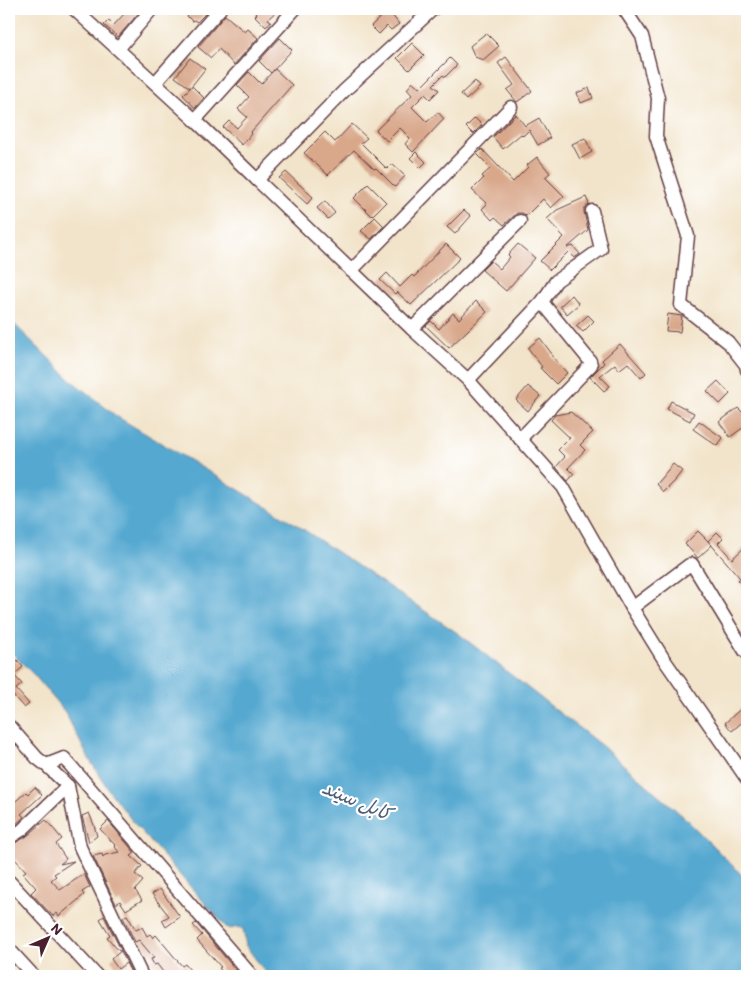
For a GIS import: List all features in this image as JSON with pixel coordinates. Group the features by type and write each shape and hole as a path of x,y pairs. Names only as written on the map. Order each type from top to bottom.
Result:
{"street":[{"path":"74,9 156,83 351,271 468,380 563,487 632,608 663,658 747,779"},
{"path":"118,49 152,9"},
{"path":"156,83 220,9"},
{"path":"195,120 295,9"},
{"path":"257,180 344,91 432,9"},
{"path":"624,9 642,36 658,98 656,136 688,236 681,305 728,342 746,365 747,370"},
{"path":"351,271 511,107"},
{"path":"468,380 542,302 556,281 601,249 592,210"},
{"path":"412,329 520,221"},
{"path":"520,439 591,365 542,302"},
{"path":"632,608 692,564 747,653"},
{"path":"9,726 37,758 68,786 80,847 142,976"},
{"path":"46,765 64,758 252,976"},
{"path":"9,838 22,830 68,786"},
{"path":"9,881 97,976"},
{"path":"9,949 31,973"}],"water":[{"name":"کابل سيند","path":"9,319 72,381 116,416 294,523 459,634 602,746 685,818 747,880 747,976 268,976 246,946 243,929 239,927 229,929 226,927 134,823 110,792 88,757 65,712 35,676 9,650"}],"building":[{"path":"118,9 142,9 118,37 104,25 109,20 114,25 124,14"},
{"path":"193,9 200,9 206,13 197,22 192,21 187,16"},
{"path":"252,9 279,9 268,19 271,21 266,27 255,16 257,14"},
{"path":"388,10 399,24 391,30 387,26 379,34 371,26"},
{"path":"225,15 245,32 248,29 258,38 234,65 219,49 211,58 198,47"},
{"path":"486,33 499,46 483,60 475,57 470,46"},
{"path":"280,38 292,50 271,73 259,61"},
{"path":"412,43 424,55 409,70 397,58"},
{"path":"506,57 532,91 517,102 507,90 514,85 498,63"},
{"path":"190,58 205,69 190,88 175,77"},
{"path":"450,58 457,65 445,77 443,75 433,85 439,90 430,99 425,94 412,107 427,122 438,112 444,119 413,152 405,144 410,138 400,128 387,141 376,130 412,95 407,89 413,82 420,88"},
{"path":"275,69 292,85 250,133 242,145 223,127 229,121 237,128 247,117 238,109 249,97 237,85 249,72 261,84"},
{"path":"475,81 480,87 466,100 461,94"},
{"path":"192,86 204,98 195,108 183,95"},
{"path":"589,88 593,98 581,103 577,93"},
{"path":"516,114 525,126 539,118 550,138 538,145 529,130 503,149 493,137"},
{"path":"475,118 482,125 473,134 466,127"},
{"path":"352,124 367,138 361,143 387,169 392,164 405,176 395,187 354,150 328,175 304,153 325,132 335,142"},
{"path":"585,138 592,152 580,159 572,144"},
{"path":"482,149 513,182 528,167 527,165 537,157 550,173 545,177 564,196 551,208 543,199 526,216 523,213 517,213 504,225 495,217 492,220 482,209 487,204 472,190 484,178 482,176 491,168 477,154"},
{"path":"416,152 426,162 420,168 410,158"},
{"path":"286,172 313,197 307,204 279,178"},
{"path":"368,184 386,202 372,216 354,198"},
{"path":"586,197 589,204 584,208 584,212 588,230 567,248 573,246 580,254 574,258 568,252 550,270 540,261 564,237 547,219 557,210"},
{"path":"325,201 335,213 328,219 317,208"},
{"path":"464,210 471,216 455,234 447,227"},
{"path":"375,217 384,226 371,239 361,231"},
{"path":"446,244 460,258 411,305 380,280 387,273 400,287 412,275 414,277"},
{"path":"518,244 535,258 506,291 482,270 491,261 500,269 510,257 508,255"},
{"path":"572,295 579,304 567,314 560,306"},
{"path":"476,301 487,312 449,348 426,326 431,321 439,329 453,313 459,319"},
{"path":"668,314 682,316 680,332 666,331"},
{"path":"588,315 594,321 583,332 576,326"},
{"path":"540,338 551,355 567,373 556,384 540,368 542,367 528,348"},
{"path":"620,344 646,373 641,378 628,363 619,370 615,364 600,376 610,386 604,391 590,377 604,363 602,360"},
{"path":"718,381 730,394 720,404 707,391"},
{"path":"528,386 540,396 528,411 516,400"},
{"path":"671,401 694,413 690,421 667,409"},
{"path":"738,408 747,415 747,425 730,437 719,422"},
{"path":"571,412 593,432 580,445 585,450 568,468 574,474 568,481 556,467 565,457 558,450 570,438 551,420 555,415"},
{"path":"699,421 723,438 717,446 693,429"},
{"path":"673,464 682,471 663,492 656,484"},
{"path":"698,531 712,545 698,558 685,544"},
{"path":"717,532 723,538 718,543 732,559 747,545 747,591 738,580 740,578 708,541"},
{"path":"16,659 23,667 14,675 22,684 16,689 29,704 24,708 11,693 9,696 9,665"},
{"path":"747,703 747,718 732,731 725,723"},
{"path":"35,787 42,795 21,814 24,817 16,824 9,816 9,807 26,792 28,794"},
{"path":"89,813 97,836 89,842 82,816"},
{"path":"46,820 62,839 56,844 66,859 60,864 74,861 54,874 56,876 51,880 60,890 84,874 90,887 82,892 84,895 59,916 57,913 53,916 31,893 36,888 23,873 26,871 15,859 9,865 9,846 26,837"},
{"path":"108,821 135,853 131,856 142,866 135,874 143,881 135,890 142,900 126,910 120,901 116,904 93,856 102,854 103,857 119,852 116,846 100,829"},
{"path":"160,889 180,917 166,927 162,920 169,916 152,894"},
{"path":"127,915 136,930 142,927 147,936 150,934 153,938 156,935 182,966 185,964 195,976 172,976 169,973 166,976 157,964 154,965 151,959 154,958 139,940 135,942 123,917"},
{"path":"104,916 121,950 119,951 107,937 110,935 100,919"},
{"path":"196,923 241,976 226,976 219,968 221,967 197,940 202,935 193,925"},
{"path":"121,951 133,976 126,963 118,969 111,959"}]}
